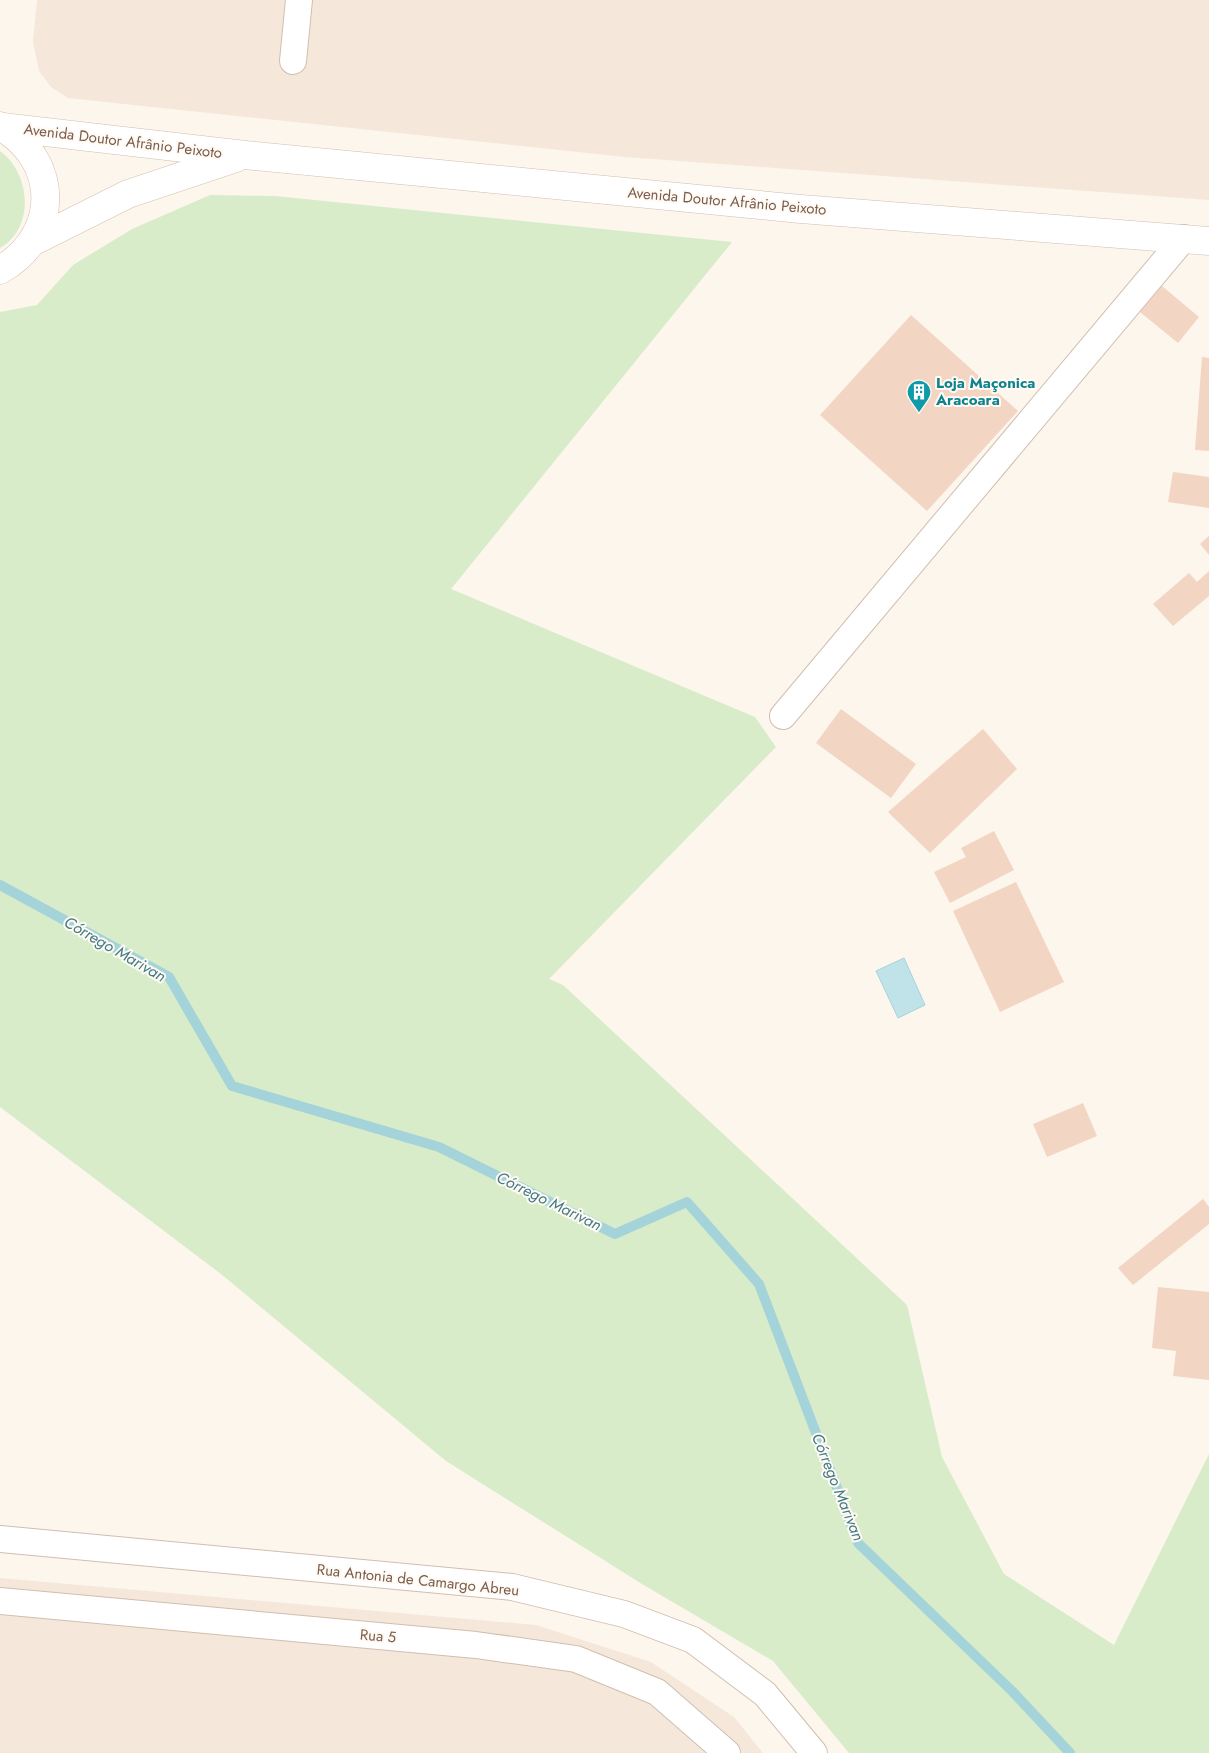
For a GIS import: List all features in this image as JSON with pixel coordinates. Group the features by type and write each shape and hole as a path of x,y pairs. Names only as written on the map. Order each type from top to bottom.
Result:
{"street":[{"path":"293,61 299,0"},
{"path":"0,270 17,261 34,241 44,216 46,190 38,165 23,143 1,127"},
{"name":"Avenida Doutor Afrânio Peixoto","path":"1,127 245,155 801,209 1196,239"},
{"name":"Avenida Doutor Afrânio Peixoto","path":"34,241 128,194 245,155"},
{"path":"783,716 1196,239"},
{"name":"Rua Antonia de Camargo Abreu","path":"0,1539 512,1588 624,1614 693,1640 765,1694 814,1753"},
{"name":"Rua 5","path":"0,1601 476,1645 576,1659 657,1692 727,1753"}],"shaded area":[{"path":"37,0 1209,0 1209,200 625,157 68,98 51,87 39,71 33,42"},
{"path":"0,1578 536,1625 651,1662 734,1717 763,1753 0,1753"}],"green space":[{"path":"0,151 18,172 25,200 24,214 19,227 12,239 0,248"},
{"path":"210,195 275,196 732,242 451,589 755,717 776,747 549,979 563,985 907,1305 942,1457 1004,1574 1114,1645 1209,1454 1209,1753 849,1753 773,1661 642,1584 446,1461 221,1274 0,1107 0,312 37,305 73,265 132,229"}],"water":[{"path":"904,958 925,1005 898,1018 876,971"}],"building":[{"path":"1162,286 1199,317 1178,343 1140,312"},
{"name":"Loja Maçonica Aracoara","path":"911,315 1018,411 927,511 820,415"},
{"path":"1202,357 1209,358 1209,451 1195,450"},
{"path":"1173,472 1209,477 1209,508 1168,502"},
{"path":"1209,536 1209,555 1200,544"},
{"path":"1209,571 1209,596 1173,626 1153,604 1189,573 1197,582"},
{"path":"841,709 916,764 891,798 816,743"},
{"path":"983,729 1017,769 930,853 888,812"},
{"path":"994,831 1014,870 950,903 934,872 966,857 961,848"},
{"path":"1016,882 1064,982 1000,1012 953,911"},
{"path":"1083,1103 1097,1136 1047,1157 1033,1124"},
{"path":"1203,1199 1209,1207 1209,1224 1133,1285 1118,1268"},
{"path":"1158,1287 1209,1292 1209,1380 1173,1376 1176,1351 1152,1348"}],"waterway":[{"name":"Córrego Marivan","path":"0,885 169,977 232,1086 439,1147 615,1234 687,1202 759,1284 858,1543 1012,1691 1070,1753"}],"place":[{"name":"Loja Maçonica Aracoara","path":"919,413"}]}
